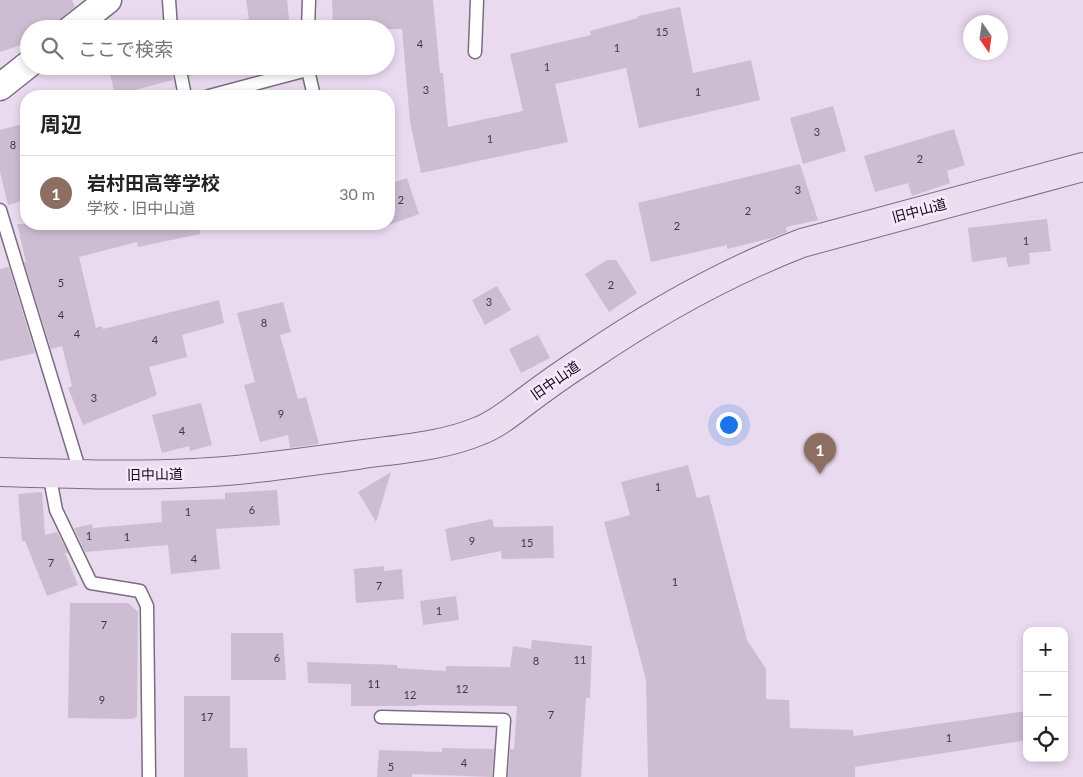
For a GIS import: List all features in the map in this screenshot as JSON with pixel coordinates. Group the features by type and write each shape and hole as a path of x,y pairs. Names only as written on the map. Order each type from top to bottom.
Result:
{"main road":[{"name":"旧中山道","path":"0,472 81,475 195,473 254,468 421,446 458,439 481,431 499,420 568,370 636,325 712,282 758,260 802,243 1083,167"}],"street":[{"path":"82,20 108,0"},
{"path":"0,87 20,71"}],"lane":[{"path":"169,0 170,20"},
{"path":"308,20 309,0"},
{"path":"475,52 477,0"},
{"path":"181,75 184,90"},
{"path":"230,90 282,75"},
{"path":"309,75 312,90"},
{"path":"0,210 81,475"},
{"path":"49,473 56,510 91,583 140,591 147,606 148,777"},
{"path":"381,717 504,720 500,777"}],"building":[{"path":"0,0 72,0 75,7 60,20 20,20 20,45 0,52"},
{"path":"246,0 287,0 289,20 242,20 249,19"},
{"path":"332,0 433,0 440,73 443,73 448,127 523,111 510,54 591,35 590,31 638,18 638,16 680,7 693,73 751,60 760,100 639,128 626,68 555,84 568,142 421,173 410,122 402,29 395,29 395,20 333,20"},
{"path":"110,75 172,75 173,80 134,90 114,90"},
{"path":"833,106 846,151 803,164 790,118"},
{"path":"20,125 20,202 8,205 0,172 0,130"},
{"path":"954,129 965,165 947,171 950,183 912,196 908,183 875,192 864,156"},
{"path":"800,164 818,220 786,227 787,232 772,238 727,249 727,245 651,262 638,203"},
{"path":"407,178 419,214 395,223 395,182"},
{"path":"1047,219 1051,251 1029,253 1030,264 1008,267 1006,257 972,262 968,228"},
{"path":"17,224 20,224 20,230 200,230 200,234 138,247 137,242 79,257 96,328 102,326 103,329 219,300 224,323 182,335 187,357 149,367 157,395 83,425 68,388 72,386 62,346 51,349 24,262 26,262"},
{"path":"607,260 616,260 637,293 609,312 585,274"},
{"path":"9,267 35,353 0,361 0,269"},
{"path":"497,286 511,310 485,325 472,300"},
{"path":"283,302 291,332 280,335 298,399 306,397 319,444 290,448 288,435 260,442 244,385 255,382 237,313"},
{"path":"538,335 550,358 521,373 509,349"},
{"path":"201,403 212,445 190,451 189,446 162,453 152,415"},
{"path":"688,465 697,498 709,495 747,640 766,669 766,699 789,700 790,728 853,730 854,736 1023,712 1023,741 855,767 855,777 648,777 646,680 604,522 630,515 621,482"},
{"path":"391,472 376,522 358,492"},
{"path":"277,490 280,525 216,529 220,569 171,574 168,545 85,552 74,528 92,524 93,528 162,522 161,501 225,499 225,493"},
{"path":"42,492 45,535 57,532 68,553 65,553 78,585 47,596 25,541 22,541 18,494"},
{"path":"492,519 494,527 553,526 554,558 502,559 501,551 451,561 445,529"},
{"path":"384,566 384,571 402,569 404,599 356,603 354,569"},
{"path":"456,596 459,620 423,625 420,601"},
{"path":"70,603 128,603 138,612 137,717 131,719 68,718"},
{"path":"231,633 283,633 286,680 231,680"},
{"path":"532,640 592,646 590,698 586,698 581,777 508,777 510,749 514,749 517,706 351,706 351,684 308,683 307,662 397,665 397,668 446,671 446,666 510,667 513,646 531,649"},
{"path":"184,696 230,696 230,748 247,748 248,777 184,777"},
{"path":"442,748 494,749 492,777 412,774 412,777 377,777 379,750 442,752"}],"place":[{"name":"岩村田高等学校","path":"820,474"}]}
